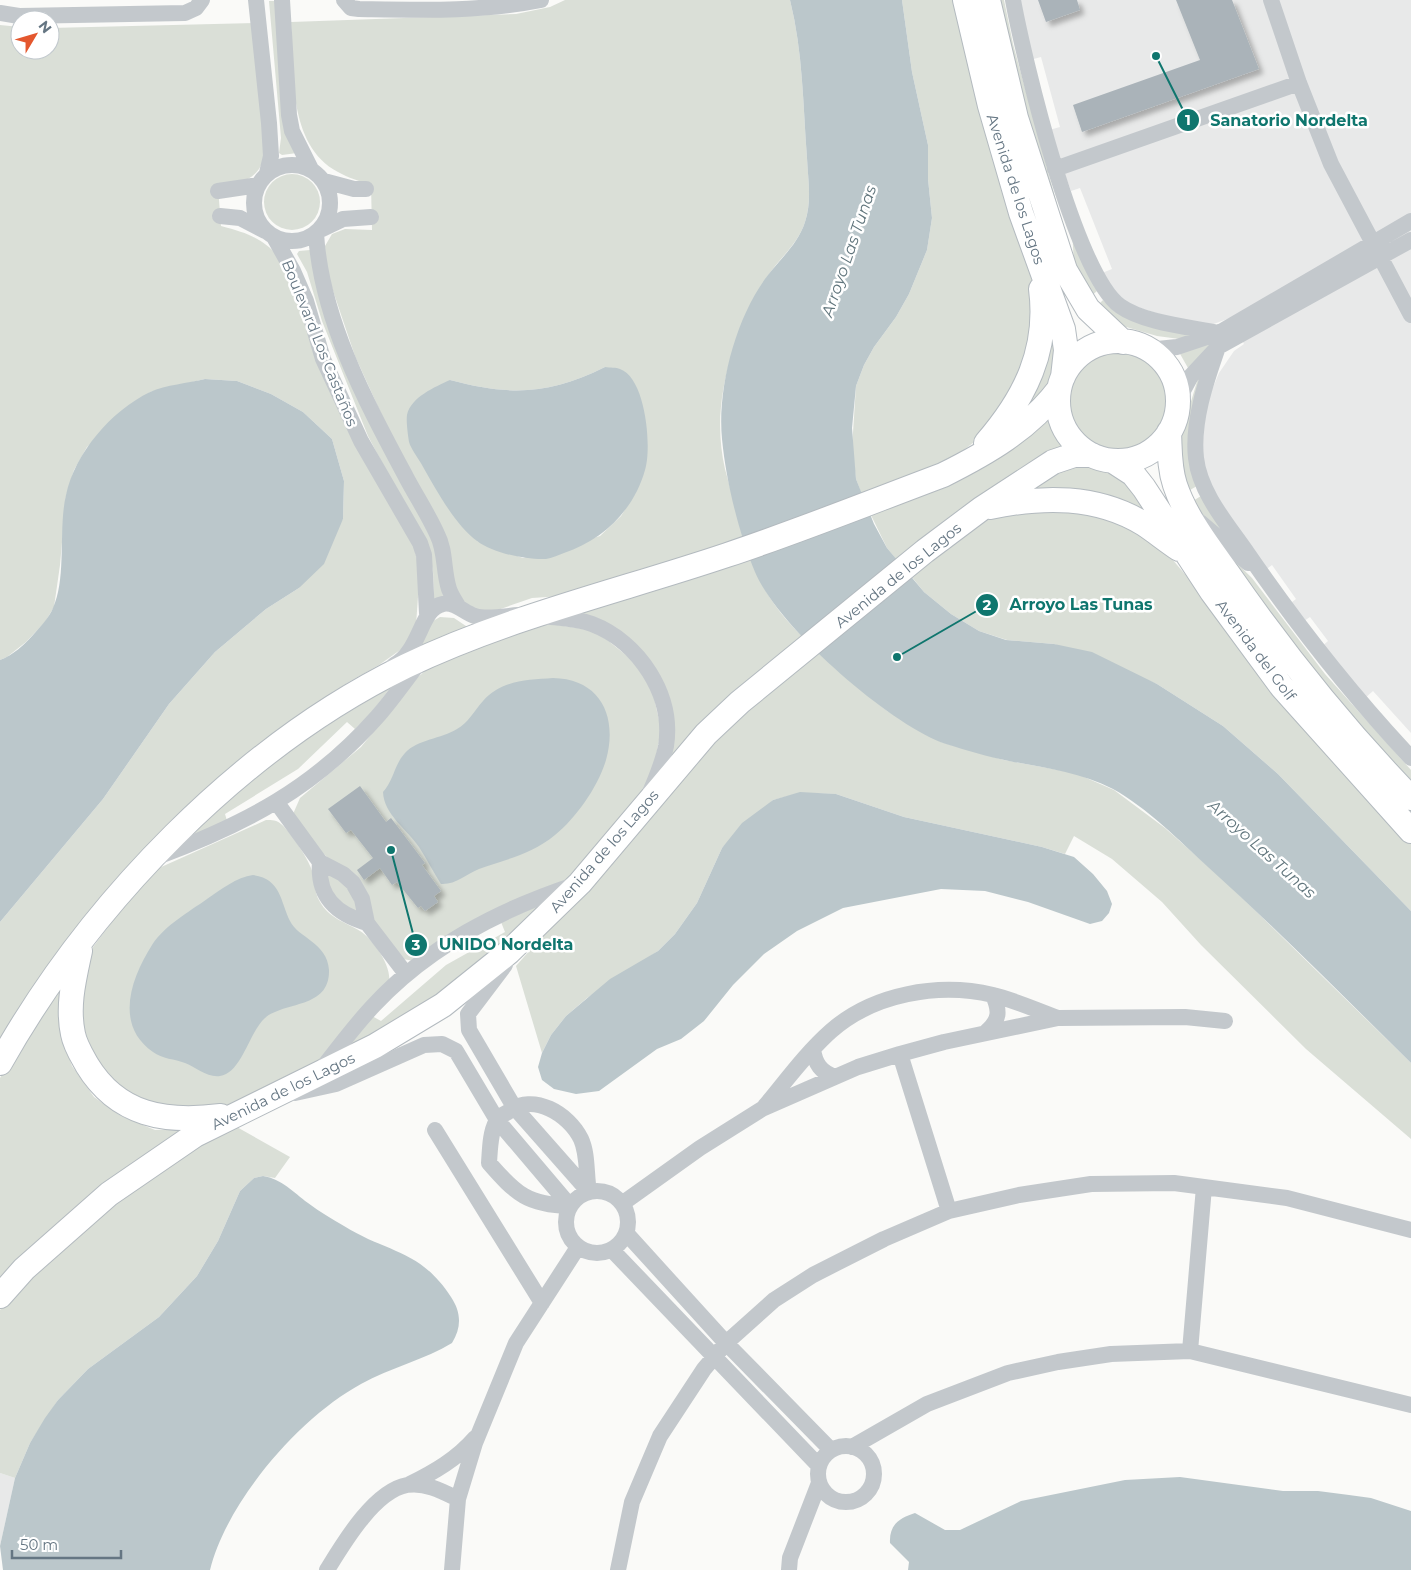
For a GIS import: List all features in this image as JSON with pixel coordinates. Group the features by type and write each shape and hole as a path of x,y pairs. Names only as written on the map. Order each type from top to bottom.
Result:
{"street":[{"path":"0,13 20,16 185,14 196,8 202,0"},
{"path":"256,0 271,156 254,197 254,210 259,223 271,235"},
{"path":"282,0 289,115 292,132 312,169 324,181 330,193 331,206 327,219 318,232"},
{"path":"344,0 351,8 359,9 444,11 504,7 541,0"},
{"name":"Avenida de los Lagos","path":"965,0 990,106 1037,258 1063,329 1066,350 1061,383"},
{"name":"Avenida de los Lagos","path":"988,0 1016,118 1065,270 1088,309 1123,342"},
{"path":"1013,0 1055,169 1097,279 1105,292 1118,305 1132,314 1225,336"},
{"path":"1271,0 1299,83 1332,164 1375,250 1411,315"},
{"path":"1055,169 1299,83"},
{"path":"218,191 263,179 277,167 289,164 312,169"},
{"path":"324,181 354,189 366,189"},
{"path":"1065,270 1067,204"},
{"path":"220,216 240,218 271,235 296,241 343,219 372,217"},
{"path":"1148,350 1177,347 1225,336 1375,250 1411,221"},
{"name":"Boulevard Los Castaños","path":"318,232 318,257 323,282 338,328 360,385 378,423 438,534 449,589 458,606"},
{"name":"Boulevard Los Castaños","path":"271,235 293,271 306,301 323,359 360,441 420,543 424,555 427,613 422,629 408,655 398,663 334,700 320,717"},
{"path":"1375,250 1411,240"},
{"path":"970,462 1009,416 1032,370 1039,346 1042,323 1037,258"},
{"path":"1178,400 1191,376 1225,336"},
{"path":"1225,336 1200,412 1196,442 1196,460 1208,494 1264,578 1338,678 1411,758"},
{"path":"0,1063 50,985 82,942 152,858 192,817 232,782 320,717 360,692 422,659 491,630 729,554 943,476 970,462 1029,423 1061,383 1077,358 1094,346 1123,342 1148,350 1160,359 1169,371 1175,385 1178,400 1176,417 1169,432 1159,445 1145,455 1130,460 1102,458 1076,444 1064,428 1059,408 1061,383"},
{"name":"Avenida del Golf","path":"1169,432 1170,462 1175,484 1185,509 1239,590 1295,666 1338,718 1411,798"},
{"name":"Avenida de los Lagos","path":"0,1296 24,1269 109,1194 195,1135 374,1046 443,1005 535,929 580,883 706,734 783,667 925,551 981,509 1053,462 1074,455 1102,458"},
{"name":"Avenida del Golf","path":"1102,458 1133,474 1212,592 1282,686 1411,830"},
{"path":"981,509 1019,501 1052,499 1083,501 1144,524 1189,556"},
{"path":"1185,509 1264,578"},
{"path":"427,613 443,604 458,606 476,617 537,615 591,624 616,636 637,655 654,678 666,718 666,746 658,774 644,806"},
{"path":"152,858 230,828 277,803 342,753 377,716 422,659"},
{"path":"277,803 320,862 343,874 353,883 362,898 367,923 406,974"},
{"path":"320,862 319,875 322,890 330,901 343,914 367,923"},
{"path":"316,1075 372,1006 406,974 454,939 492,917 533,899 580,883"},
{"path":"535,929 480,996 468,1014 469,1030 514,1107 589,1192"},
{"path":"82,942 73,982 70,1007 73,1036 95,1078 114,1096 136,1110 159,1117 183,1120 236,1114"},
{"path":"762,1109 813,1049 832,1030 877,1003 902,995 945,990 993,995 1058,1018"},
{"path":"986,1032 995,1024 999,1015 999,1007 993,995"},
{"path":"622,1204 700,1148 762,1109 835,1078 900,1054 986,1032 1058,1018 1185,1017 1225,1021"},
{"path":"273,1097 336,1084 424,1045 442,1044 456,1051 496,1120 570,1206"},
{"path":"813,1049 815,1059 820,1068 835,1078"},
{"path":"900,1054 949,1211"},
{"path":"570,1206 555,1206 528,1199 511,1188 489,1163 491,1140 496,1120 514,1107 531,1104 545,1106 572,1125 582,1141 589,1192"},
{"path":"436,1130 542,1302"},
{"path":"618,1570 632,1502 660,1436 714,1356 726,1342 774,1300 813,1275 884,1238 949,1211 1020,1195 1091,1184 1174,1184 1287,1198 1411,1230"},
{"path":"1190,1351 1204,1187"},
{"path":"589,1192 609,1193 622,1204 629,1221 626,1234 618,1246 612,1250 595,1253 578,1247 568,1232 567,1214 570,1206 576,1199 589,1192"},
{"path":"626,1234 726,1342 831,1450"},
{"path":"452,1570 458,1499 479,1432 516,1344 578,1247"},
{"path":"612,1250 819,1466"},
{"path":"852,1447 926,1404 1008,1373 1058,1362 1111,1354 1190,1351 1411,1405"},
{"path":"872,1463 880,1439 890,1424"},
{"path":"327,1570 348,1534 372,1508 394,1490 431,1474 452,1460 479,1432"},
{"path":"789,1570 790,1558 819,1483 819,1466 831,1450 839,1447 852,1447 864,1452 872,1463 875,1476 869,1492 854,1502 841,1502 829,1497 819,1483"},
{"path":"408,1485 431,1487 458,1499"},
{"path":"803,1525 818,1513 841,1502"}],"shaded area":[{"path":"565,0 790,0 798,39 802,79 809,198 805,222 797,239 763,284 742,327 733,350 722,397 721,445 725,469 745,538 562,596 532,598 486,614 460,603 390,433 355,356 326,270 325,246 332,234 345,229 372,230 371,185 338,172 321,160 310,144 296,105 291,22 516,14 550,7","holes":["605,367 636,492 621,516 600,536 523,558 477,541 450,380 492,389 529,390 566,383"]},
{"path":"902,0 959,0 1029,261 1037,314 1012,395 978,439 943,466 862,495 856,479 852,448 856,386 864,365 874,347 896,317 909,294 927,250 932,218 928,179 928,145 912,72"},
{"path":"996,0 1004,0 1013,44 1060,215 1061,234 1007,49"},
{"path":"1018,0 1411,0 1411,733 1373,691 1364,699 1320,648 1328,641 1310,617 1301,623 1288,605 1296,599 1272,565 1264,571 1215,496 1204,469 1201,440 1209,397 1219,373 1234,351 1244,344 1230,318 1211,325 1193,325 1122,302 1102,273 1112,269 1080,188 1071,191 1049,130 1060,127 1041,57 1030,60"},
{"path":"269,1 275,1 297,153 282,155 279,153 281,138"},
{"path":"255,23 266,120 264,157 259,169 251,177 241,182 218,187 221,226 249,235 264,243 285,264 414,547 418,564 419,583 416,625 410,643 379,665 347,683 241,766 0,1045 0,922 103,799 169,704 215,652 266,609 299,588 343,519 344,481 332,439 303,412 271,394 237,381 205,379 150,392 87,447 74,470 66,496 54,607 45,622 26,642 7,657 0,660 0,25 10,26 10,60 60,60 60,28"},
{"path":"292,174 303,176 312,182 318,191 320,202 318,213 312,222 303,228 292,230 281,228 272,222 266,213 264,202 266,191 272,182 281,176"},
{"path":"1072,229 1097,291 1087,300 1074,264"},
{"path":"310,250 312,262 420,516 437,551 443,596 434,603 433,571 429,552 368,436 322,321 307,272 297,254 299,251"},
{"path":"1103,300 1115,312 1199,336 1187,340 1157,336 1116,324 1095,308"},
{"path":"1053,319 1055,349 1053,370 1047,389 1041,397 1010,420"},
{"path":"1224,337 1188,368 1179,352"},
{"path":"1119,347 1139,351 1156,363 1168,380 1172,400 1168,420 1156,437 1139,449 1119,453 1099,449 1082,437 1070,420 1066,400 1070,380 1082,363 1099,351"},
{"path":"1199,375 1197,486 1183,494 1177,448"},
{"path":"1048,416 1057,439 1065,449 950,517 896,559 887,548 869,511"},
{"path":"1093,465 1122,477 1161,530 1017,494 1062,468"},
{"path":"1201,496 1233,545 1188,504"},
{"path":"1025,508 1094,515 1126,525 1166,552 1411,839 1411,911 1278,774 1223,726 1157,684 1054,644 1007,640 979,631 951,614 924,592 911,576 983,519"},
{"path":"1215,542 1252,578 1325,674 1411,770 1411,784 1317,681"},
{"path":"750,555 764,589 786,619 803,637 671,766 666,688 576,613"},
{"path":"440,617 454,618 469,628 416,650 433,621"},
{"path":"551,624 590,630 606,639 632,660 643,675 653,693 661,729 651,783 588,865 562,883 415,961 402,959 328,858 315,846 293,814 300,798 361,747 418,677 432,665 530,627"},
{"path":"818,652 887,711 941,742 1004,760 1075,773 1114,790 1165,828 1228,884 1411,1063 1411,1139 1306,1049 1201,945 1162,902 1112,859 1074,836 1065,854 1042,847 904,817 836,794 800,793 773,800 722,848 697,903 675,934 658,951 587,998 566,1016 551,1035 542,1053 516,966 713,742 748,706"},
{"path":"391,687 368,717 355,729 347,722 298,769 225,814 228,824 180,841 255,777 307,739"},
{"path":"266,820 274,820 285,827 298,844 314,876 316,894 328,912 360,931 376,946 388,968 389,982 314,1069 221,1110 164,1113 103,1077 81,1034 84,967 93,947 136,890 159,868"},
{"path":"327,872 344,880 359,910 353,914 329,891"},
{"path":"551,900 451,986 342,1056 372,1016 381,1021 446,965 505,932 501,922"},
{"path":"55,989 60,993 60,1032 72,1066 94,1097 121,1116 155,1130 187,1129 0,1280 0,1078"},
{"path":"235,1126 290,1157 275,1178 263,1176 254,1178 240,1191 218,1241 197,1276 159,1317 88,1369 58,1400 30,1443 15,1478 0,1473 0,1310 21,1286 135,1183"},
{"path":"0,1473 15,1478 0,1546"}],"water":[{"path":"790,0 902,0 912,72 928,145 928,179 932,218 927,250 909,294 896,317 874,347 864,365 856,386 852,428 856,479 874,524 887,548 924,592 951,614 979,631 1006,640 1054,644 1092,652 1157,684 1223,726 1278,774 1411,911 1411,1063 1260,915 1138,805 1113,789 1088,778 1009,761 946,744 896,717 838,672 811,646 768,594 755,572 734,507 724,455 721,419 726,376 738,331 757,292 798,237 807,214 809,190 802,79 798,39"},
{"path":"605,367 618,368 629,375 636,385 645,415 648,446 645,470 640,485 625,510 604,532 592,540 548,559 510,555 492,549 477,541 461,526 446,506 410,445 407,415 413,403 424,393 450,380 492,389 529,390 566,383"},
{"path":"205,379 237,381 271,394 303,412 332,439 344,481 343,519 324,564 299,588 266,609 215,652 169,704 103,799 0,922 0,660 14,653 26,642 44,622 53,608 60,582 66,495 77,464 86,449 109,422 136,400 156,390"},
{"path":"553,678 570,680 583,685 594,693 602,703 610,729 606,760 598,781 571,820 546,842 528,852 479,869 456,881 441,884 419,847 392,815 384,800 383,792 390,783 398,762 410,748 451,732 461,726 490,694 498,689 515,682"},
{"path":"800,792 836,794 904,817 1042,847 1074,857 1093,874 1107,891 1112,904 1109,913 1102,921 1090,924 1028,902 985,891 941,889 843,908 797,931 764,954 733,985 704,1021 681,1039 657,1049 599,1091 576,1094 554,1089 542,1080 538,1067 542,1053 551,1035 566,1016 610,979 658,951 675,934 697,903 722,848 742,823 773,800"},
{"path":"253,875 262,877 274,886 294,927 323,953 329,970 327,983 322,992 314,998 265,1018 259,1024 234,1068 228,1073 215,1076 185,1063 164,1058 153,1052 141,1041 133,1029 130,1001 133,986 144,958 157,938 178,919 223,888 241,878"},
{"path":"263,1176 287,1186 317,1209 344,1226 402,1254 427,1269 439,1281 457,1308 459,1325 452,1343 361,1384 314,1417 291,1439 249,1490 232,1516 210,1570 3,1570 0,1546 15,1478 30,1443 45,1418 58,1400 88,1369 159,1317 197,1276 218,1241 240,1191 254,1178"},
{"path":"1180,1477 1283,1491 1318,1491 1371,1498 1411,1511 1411,1570 908,1570 909,1562 890,1543 891,1531 896,1523 904,1517 915,1513 945,1530 960,1530 1021,1501 1125,1480"}],"building":[{"path":"1038,0 1077,0 1080,10 1046,22"},
{"path":"1176,0 1232,0 1259,69 1082,132 1073,105 1200,60"},
{"path":"360,786 386,822 391,818 425,863 422,865 441,891 434,896 438,902 425,911 421,906 418,908 397,882 392,885 380,868 364,880 357,870 373,858 351,830 346,833 328,809"}],"place":[{"name":"Sanatorio Nordelta","path":"1156,56"},
{"name":"Arroyo Las Tunas","path":"897,657"},
{"name":"UNIDO Nordelta","path":"391,850"}]}
